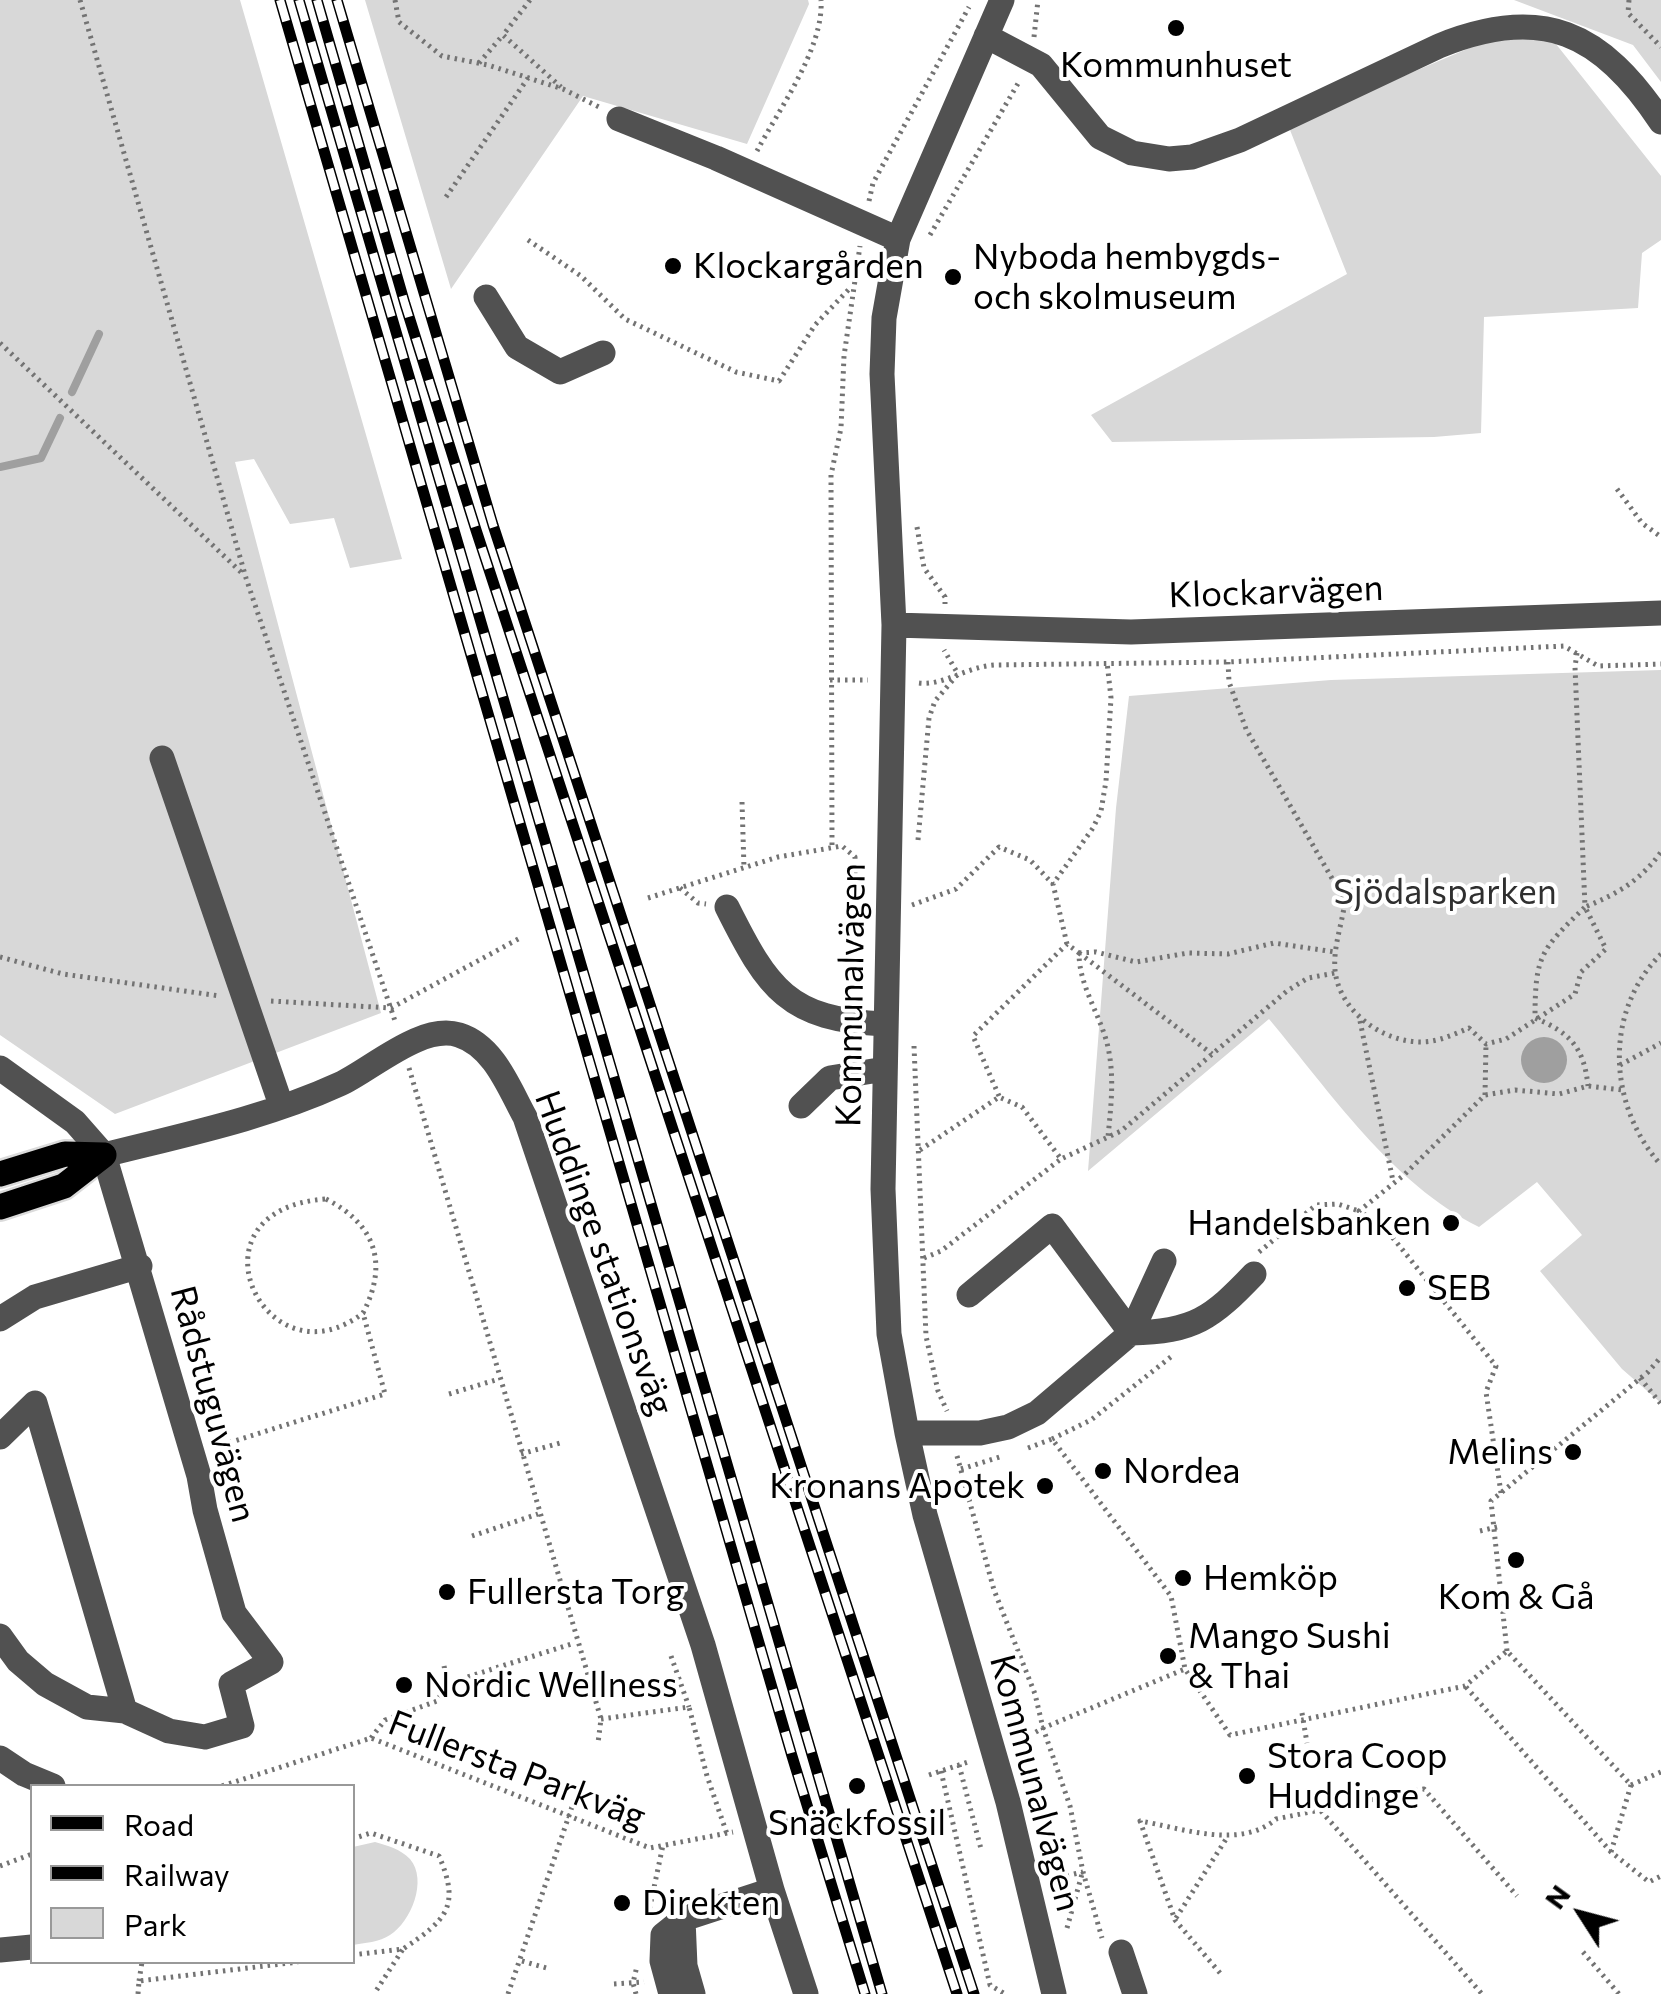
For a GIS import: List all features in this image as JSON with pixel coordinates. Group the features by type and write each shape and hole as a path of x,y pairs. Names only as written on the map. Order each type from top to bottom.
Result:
{"main road":[{"path":"0,1174 65,1154 104,1154"},
{"path":"0,1206 64,1186 104,1154"}],"street":[{"name":"Kommunalvägen","path":"1002,0 898,239 884,318 882,374 894,625 883,1189 889,1334 907,1433 930,1533 1008,1802 1054,1994"},
{"path":"986,36 1041,65 1100,137 1116,147 1150,158 1192,157 1240,140 1438,46 1468,34 1511,27 1541,27 1583,40 1618,66 1661,122"},
{"path":"619,119 898,239"},
{"path":"486,297 517,347 560,372 603,353"},
{"name":"Klockarvägen","path":"894,625 1131,632 1661,613"},
{"path":"162,758 280,1105"},
{"path":"726,907 752,958 788,1000 824,1018 885,1024"},
{"name":"Huddinge stationsväg","path":"104,1154 220,1126 341,1084 402,1047 434,1035 456,1034 478,1045 498,1067 524,1117 703,1645 763,1892 806,1994"},
{"path":"0,1068 75,1122 104,1154"},
{"path":"801,1106 830,1078 884,1069"},
{"name":"Rådstuguvägen","path":"104,1154 200,1476 205,1510 234,1613 271,1662 231,1684 242,1726 205,1737 169,1731 125,1711"},
{"path":"969,1294 1052,1226 1132,1334"},
{"path":"907,1433 1008,1427 1037,1413 1132,1334 1164,1260"},
{"path":"1132,1334 1186,1327 1220,1309 1255,1264"},
{"path":"0,1319 35,1297 140,1266"},
{"path":"0,1436 35,1403 125,1711 87,1706 45,1684 18,1661 0,1636"},
{"path":"0,1758 48,1784"},
{"path":"671,1994 662,1961 663,1936 682,1919 763,1892 796,1994"},
{"path":"682,1919 685,1966 693,1994"},
{"path":"0,1950 30,1947"},
{"path":"1112,1949 1135,1994"}],"path":[{"path":"80,0 246,578 392,1008 601,1719 598,1743"},
{"path":"395,0 399,22 442,56 580,95 619,119"},
{"path":"479,64 530,0"},
{"path":"746,171 813,46 822,17 822,0"},
{"path":"924,246 1016,88 1034,40 1038,0"},
{"path":"1629,0 1628,13 1661,47"},
{"path":"503,35 563,89"},
{"path":"446,198 528,78"},
{"path":"528,240 582,276 625,320 736,372 779,382 815,325 853,285"},
{"path":"0,343 246,578"},
{"path":"1618,490 1642,523 1661,538"},
{"path":"916,511 924,568 945,597 944,654 958,674"},
{"path":"917,852 929,718 958,674 977,666 1228,662 1564,646 1598,666 1661,664"},
{"path":"1486,1044 1506,1038 1575,994 1580,972 1606,950 1585,907 1577,653"},
{"path":"1053,884 1100,811 1106,781 1111,698 1108,662"},
{"path":"1228,662 1229,682 1246,729 1345,902 1335,952 1340,988 1360,1018 1399,1039 1433,1041 1469,1028 1486,1044 1485,1095"},
{"path":"742,802 744,868"},
{"path":"648,898 832,846"},
{"path":"914,887 912,904 956,889 999,846 1030,860 1053,884 1068,944 1212,1054"},
{"path":"1535,1018 1535,972 1546,944 1585,907 1628,888 1661,852"},
{"path":"0,957 63,974 244,999 392,1008 520,938"},
{"path":"1080,953 1096,952 1136,962 1188,953 1228,954 1274,942 1335,952"},
{"path":"1061,1160 1022,1107 999,1097 973,1036 1068,944"},
{"path":"1080,953 1079,968 1106,1039 1113,1070 1108,1137"},
{"path":"1661,954 1633,992 1622,1025 1618,1066 1632,1120 1647,1150 1661,1165"},
{"path":"924,1258 942,1252 1061,1160 1121,1132 1287,991 1308,978 1335,973"},
{"path":"1360,1018 1393,1182"},
{"path":"1535,1018 1559,1028 1585,1058 1588,1086"},
{"path":"914,1030 926,1336 994,1590 1035,1694 1070,1806 1083,1872 1112,1949"},
{"path":"1618,1066 1661,1043"},
{"path":"1359,1211 1485,1095 1516,1090 1559,1094 1588,1086 1622,1090"},
{"path":"919,1151 999,1097"},
{"path":"206,1450 385,1394 363,1313 374,1281 373,1240 349,1210 326,1199 310,1200 270,1216 256,1231 246,1260 248,1277 263,1308 295,1328 311,1332 335,1328 363,1313"},
{"path":"1255,1264 1316,1206 1338,1204 1359,1211 1386,1228 1496,1366 1486,1392 1501,1493"},
{"path":"1632,1785 1508,1651 1491,1501 1661,1357"},
{"path":"1640,1378 1661,1404"},
{"path":"450,1394 499,1379"},
{"path":"960,1469 1052,1440 1171,1596 1185,1669 1230,1734 1465,1686 1508,1651"},
{"path":"521,1454 560,1443"},
{"path":"472,1536 538,1514"},
{"path":"1480,1531 1501,1526"},
{"path":"371,1738 385,1720 437,1701 448,1684 576,1643"},
{"path":"671,1656 726,1834"},
{"path":"444,1666 448,1684"},
{"path":"1016,1743 1185,1669"},
{"path":"1465,1686 1611,1852 1650,1882 1661,1876"},
{"path":"601,1719 689,1707"},
{"path":"1302,1713 1307,1743"},
{"name":"Fullersta Parkväg","path":"228,1784 371,1738 650,1848 741,1830"},
{"path":"929,1775 974,1760"},
{"path":"959,1765 981,1849"},
{"path":"941,1771 990,1984 1005,1994"},
{"path":"1611,1852 1632,1785 1661,1772"},
{"path":"1220,1973 1175,1920 1140,1821 1228,1836 1264,1830 1276,1819 1424,1789 1516,1896"},
{"path":"508,1994 575,1798"},
{"path":"1321,1811 1482,1994"},
{"path":"779,1821 800,1816"},
{"path":"355,1838 371,1833 439,1856 451,1884 448,1908 432,1930 403,1948 355,1955"},
{"path":"1175,1920 1228,1836"},
{"path":"650,1910 663,1846"},
{"path":"0,1866 30,1855"},
{"path":"1050,1880 1083,1872"},
{"path":"1066,1928 1083,1872"},
{"path":"374,1994 403,1948"},
{"path":"1584,1952 1619,1994"},
{"path":"522,1961 550,1969"},
{"path":"138,1994 142,1964"},
{"path":"139,1981 281,1964"}],"green space":[{"path":"0,0 240,0 402,559 350,568 334,518 290,524 254,459 235,462 381,1013 115,1114 0,1035"},
{"path":"365,0 808,0 809,4 747,144 583,96 451,289"},
{"path":"1514,0 1661,0 1661,82 1633,45"},
{"path":"1493,38 1552,39 1661,176 1661,240 1642,253 1638,308 1484,317 1481,433 1112,442 1091,415 1347,274 1288,125"},
{"name":"Sjödalsparken","path":"1661,670 1661,1403 1622,1369 1540,1271 1582,1235 1537,1182 1479,1227 1447,1208 1364,1134 1269,1019 1088,1171 1116,808 1129,696 1331,680"},
{"path":"375,1842 398,1850 415,1868 417,1889 410,1911 398,1929 382,1939 355,1945 355,1847"}],"shaded area":[{"path":"1544,1037 1560,1044 1567,1060 1560,1076 1544,1083 1528,1076 1521,1060 1528,1044"}],"waterway":[{"path":"72,392 99,334"},
{"path":"0,467 41,458 60,418"}],"railway":[{"path":"280,0 792,1756 865,1994"},
{"path":"299,0 882,1994"},
{"path":"317,0 405,304 476,530 957,1994"},
{"path":"337,0 493,525 974,1994"}],"place":[{"name":"Kommunhuset","path":"1176,28"},
{"name":"Klockargården","path":"673,266"},
{"name":"Nyboda hembygds- och skolmuseum","path":"953,277"},
{"name":"Handelsbanken","path":"1451,1223"},
{"name":"SEB","path":"1407,1288"},
{"name":"Melins","path":"1573,1452"},
{"name":"Nordea","path":"1103,1471"},
{"name":"Kronans Apotek","path":"1045,1486"},
{"name":"Kom & Gå","path":"1516,1560"},
{"name":"Hemköp","path":"1183,1578"},
{"name":"Fullersta Torg","path":"447,1592"},
{"name":"Mango Sushi & Thai","path":"1168,1656"},
{"name":"Nordic Wellness","path":"404,1685"},
{"name":"Stora Coop Huddinge","path":"1247,1776"},
{"name":"Snäckfossil","path":"857,1786"},
{"name":"Direkten","path":"622,1903"}]}
